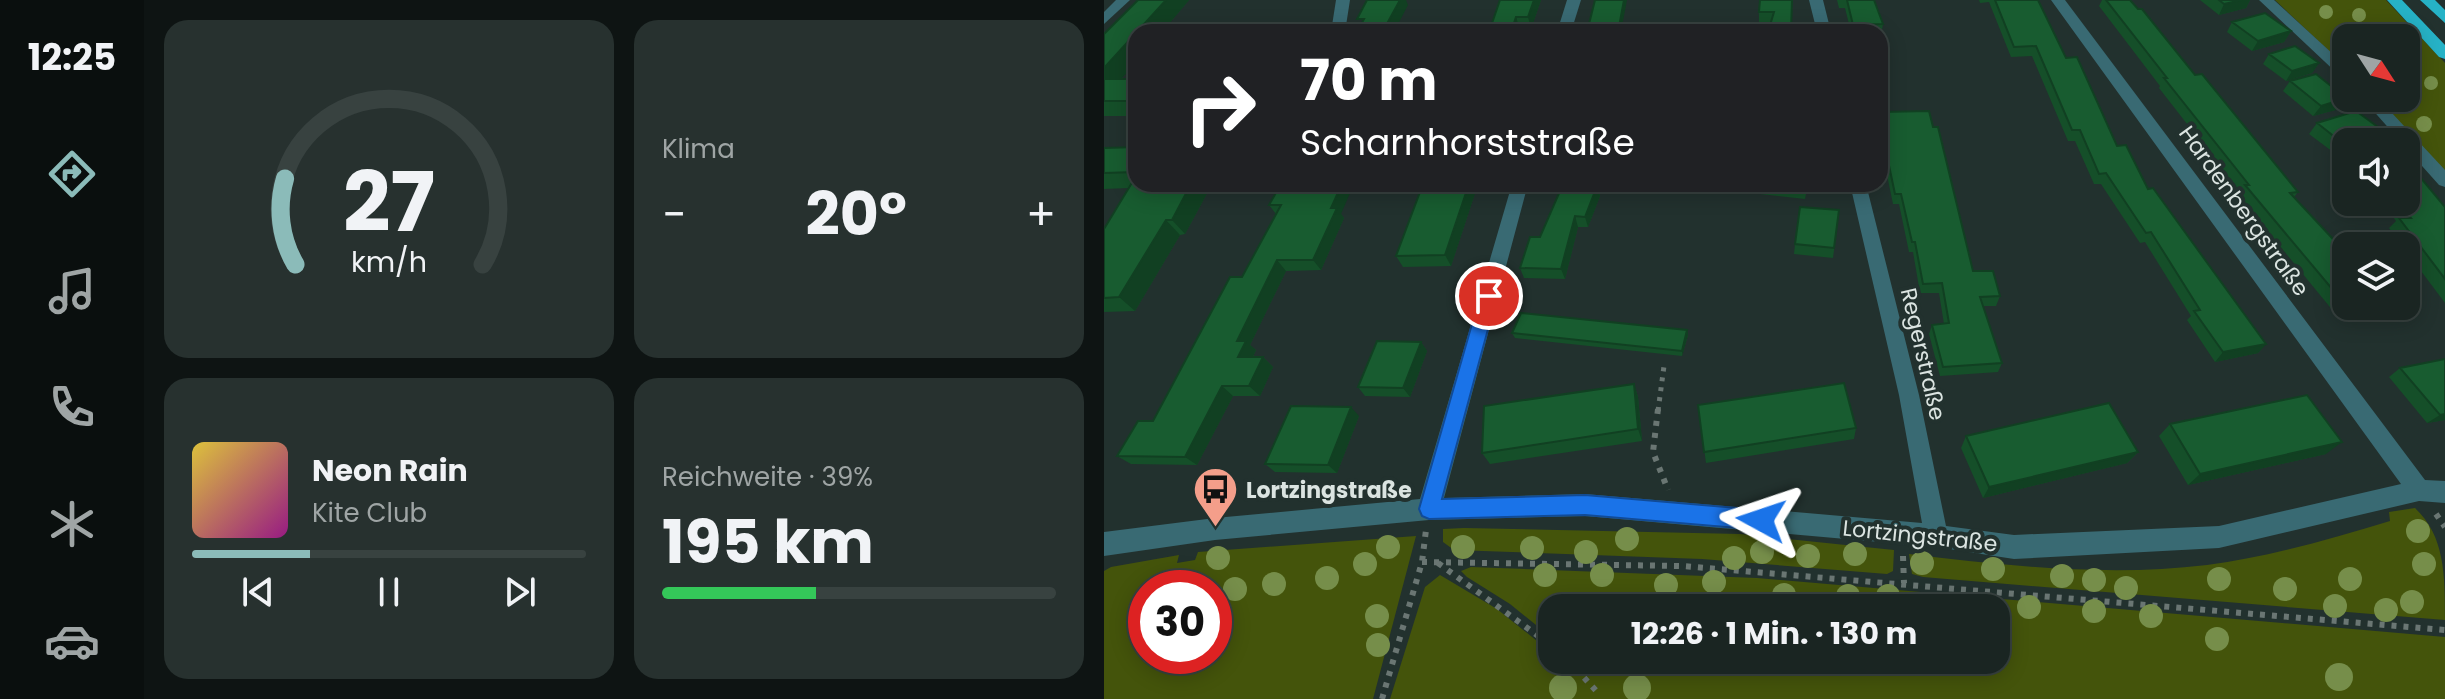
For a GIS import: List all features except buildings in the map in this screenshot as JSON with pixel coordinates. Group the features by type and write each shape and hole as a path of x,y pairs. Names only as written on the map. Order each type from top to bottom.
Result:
{"highway":[{"path":"2394,0 2445,54"},
{"path":"2427,0 2445,18"}],"street":[{"path":"1104,20 1123,0"},
{"path":"1339,24 1343,0"},
{"path":"1566,24 1574,0"},
{"path":"1816,0 1822,24"},
{"name":"Hardenbergstraße","path":"2058,0 2419,490"},
{"path":"2266,0 2332,61"},
{"path":"2383,112 2445,181"},
{"path":"1429,509 1518,192"},
{"name":"Regerstraße","path":"1860,192 1909,395 1936,536"},
{"name":"Lortzingstraße","path":"1104,544 1215,529 1429,509 1585,505 1936,536 2014,547 2219,537 2419,490 2445,492"}],"path":[{"path":"1664,366 1653,452 1676,513"},
{"path":"1382,699 1422,562 1429,509"},
{"path":"1422,562 1682,566 2445,630"},
{"path":"1437,563 1538,636"},
{"path":"1581,674 1599,694"}],"green space":[{"path":"2275,0 2386,0 2408,24 2332,24 2332,54"},
{"path":"2420,36 2445,63 2445,174 2420,146 2420,128 2404,128 2390,112 2420,112"},
{"path":"2415,508 2425,519 2438,544 2445,587 2445,620 1923,577 1912,574 1909,554 2095,570 2207,565 2299,547 2390,521 2389,512"},
{"path":"1443,529 1740,534 1894,550 1893,571 1887,574 1702,559 1454,550 1443,542"},
{"path":"1416,536 1373,699 1104,699 1104,571 1111,567 1179,555 1177,563 1195,560 1198,552"},
{"path":"1471,567 1757,578 1944,594 1538,594 1538,627 1461,571"},
{"path":"1440,575 1497,609 1538,642 1538,674 2010,674 2010,600 2445,637 2445,699 1390,699 1425,587"}],"place":[{"name":"Lortzingstraße","path":"1215,529"}],"route":[{"path":"1489,296 1429,509 1585,505 1761,520"}]}
